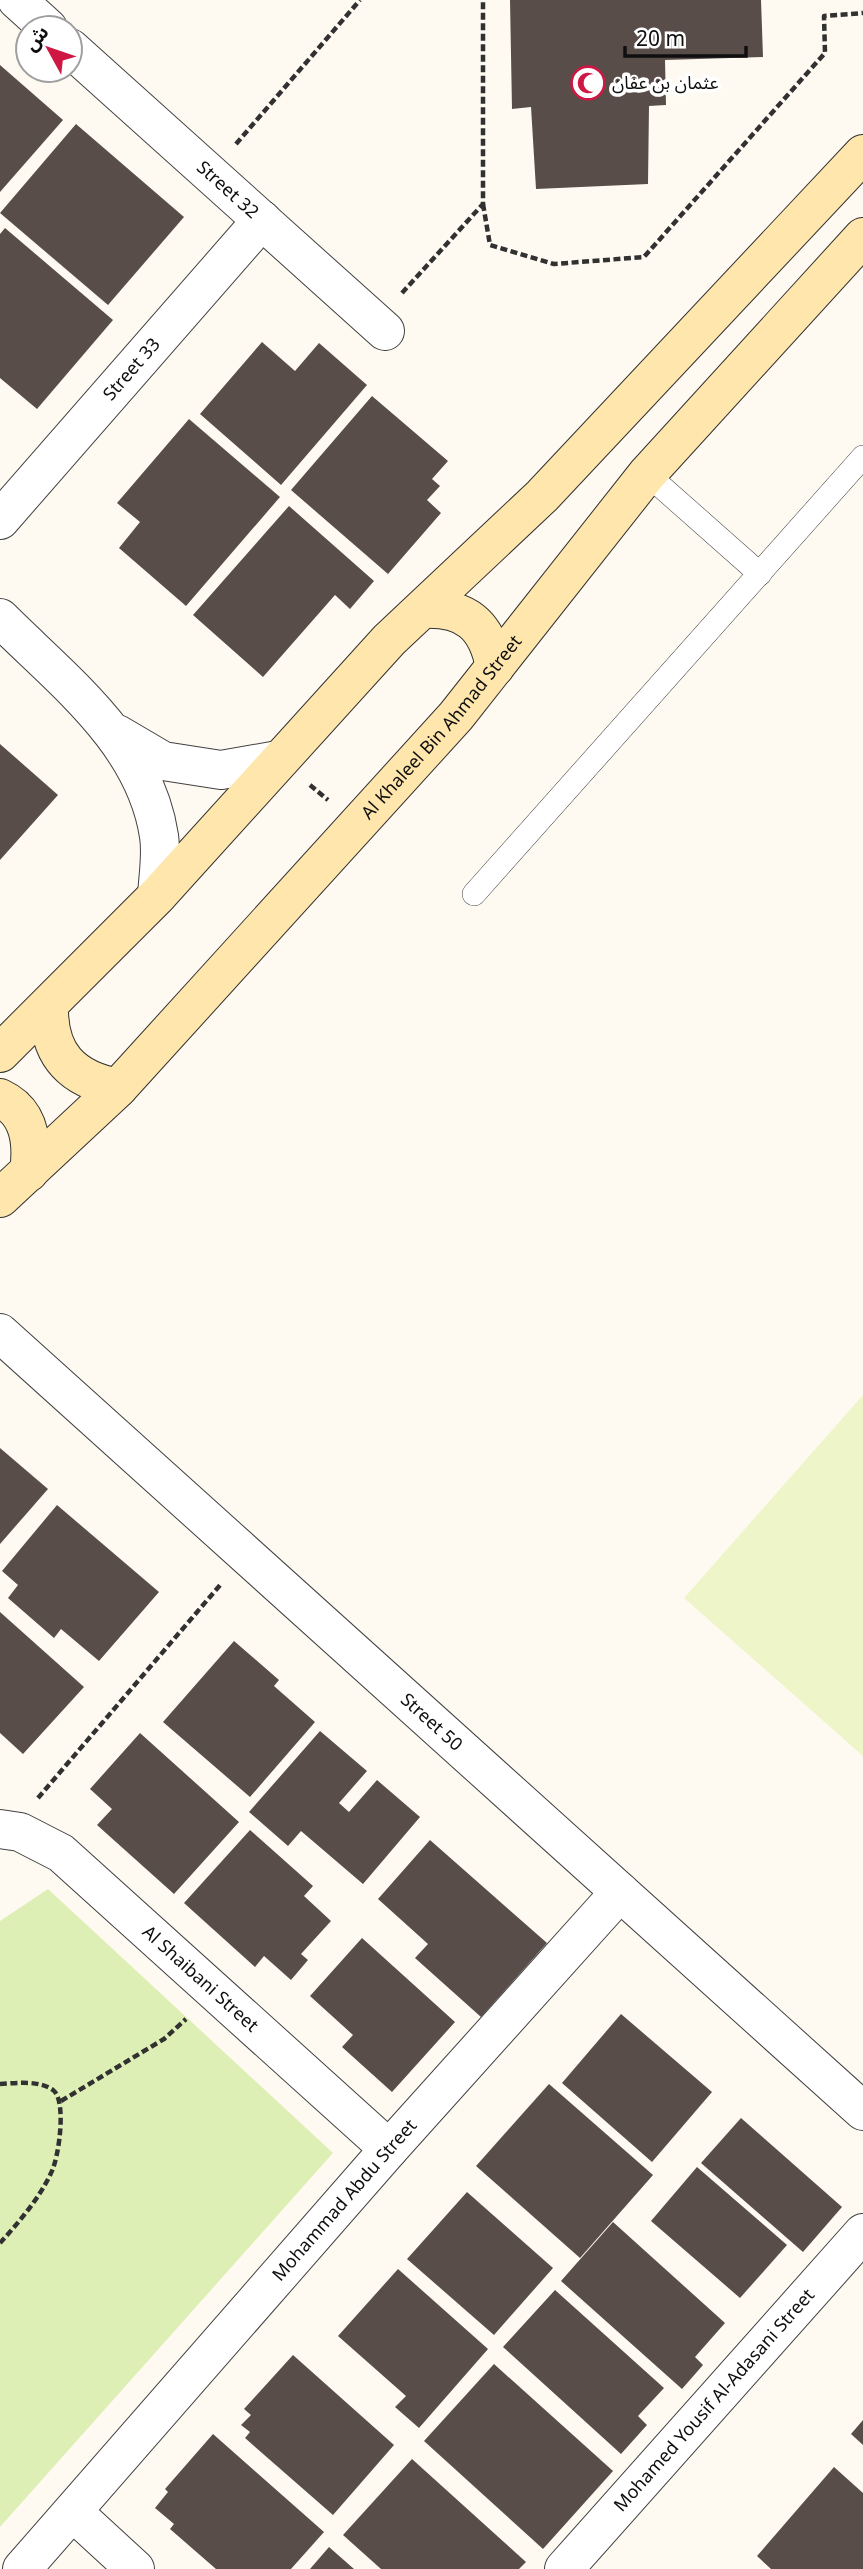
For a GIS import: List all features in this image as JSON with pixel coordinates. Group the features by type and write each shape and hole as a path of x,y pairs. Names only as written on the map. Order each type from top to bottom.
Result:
{"street":[{"path":"17,0 32,14"},
{"name":"Street 32","path":"84,60 380,327"},
{"path":"0,1053 158,896 389,640 542,496 863,154"},
{"name":"Street 33","path":"0,520 262,220"},
{"name":"Al Khaleel Bin Ahmad Street","path":"0,1198 118,1088 456,716 647,474 863,237"},
{"path":"423,609 444,608 464,616 480,628 491,646 495,667"},
{"path":"0,618 112,731 144,781 159,837 158,896"},
{"path":"112,731 163,761 221,770 278,760"},
{"path":"50,1006 49,1026 65,1063 80,1076 118,1088"},
{"path":"0,1098 9,1102 26,1122 32,1147 29,1172"},
{"name":"Street 50","path":"0,1333 863,2111"},
{"name":"Al Shaibani Street","path":"5,1830 20,1832 61,1853 389,2149"},
{"name":"Mohammad Abdu Street","path":"22,2569 389,2149 620,1892"},
{"name":"Mohamed Yousif Al-Adasani Street","path":"564,2569 863,2233"},
{"path":"73,2512 135,2569"}],"lane":[{"path":"474,894 863,457"},
{"path":"647,474 760,573"}],"path":[{"path":"210,173 360,0"},
{"path":"483,0 483,204 490,245 554,264 644,257 825,53 824,16 863,13"},
{"path":"380,327 483,204"},
{"path":"278,760 359,824"},
{"path":"5,1830 246,1555"},
{"path":"61,2101 164,2039 215,1992"},
{"path":"0,2084 43,2085 56,2091 61,2101 53,2171 18,2224 0,2243"}],"green space":[{"path":"863,1395 863,1756 684,1598"},
{"path":"48,1889 333,2153 0,2527 0,1921"}],"building":[{"name":"عثمان بن عفان","path":"510,0 761,0 763,57 665,60 666,105 649,106 648,184 536,189 531,107 512,109"},
{"path":"0,65 14,77 14,84 22,84 63,120 0,192"},
{"path":"76,124 184,217 108,305 0,213"},
{"path":"5,228 113,320 37,409 0,378 0,234"},
{"path":"262,342 295,371 319,343 367,385 281,485 200,414"},
{"path":"372,396 448,461 432,479 440,486 427,500 441,513 388,574 291,490"},
{"path":"189,419 280,497 186,606 119,548 140,522 117,503"},
{"path":"289,506 374,581 350,609 335,595 263,677 193,615"},
{"path":"0,744 58,795 0,860"},
{"path":"0,1448 48,1489 0,1544"},
{"path":"57,1505 159,1592 99,1661 61,1629 54,1638 8,1598 18,1585 2,1571"},
{"path":"0,1612 84,1687 23,1754 0,1733"},
{"path":"234,1641 279,1680 274,1686 315,1722 250,1797 163,1722"},
{"path":"320,1731 367,1771 339,1803 349,1812 377,1780 420,1817 363,1884 301,1831 288,1846 249,1812"},
{"path":"140,1733 239,1822 174,1894 97,1825 112,1809 90,1789"},
{"path":"250,1830 313,1886 304,1896 331,1921 301,1954 308,1960 291,1980 264,1956 255,1967 184,1903"},
{"path":"430,1840 547,1943 481,2017 415,1958 428,1944 378,1899"},
{"path":"362,1938 455,2022 392,2092 342,2047 353,2035 310,1996"},
{"path":"621,2014 712,2092 652,2162 562,2083"},
{"path":"549,2084 653,2175 580,2258 476,2166"},
{"path":"741,2118 842,2207 803,2252 701,2163"},
{"path":"697,2167 787,2245 740,2298 651,2221"},
{"path":"467,2192 553,2268 494,2335 407,2259"},
{"path":"613,2222 725,2323 695,2357 703,2365 682,2389 561,2281"},
{"path":"398,2269 488,2349 419,2428 395,2407 406,2396 338,2336"},
{"path":"555,2290 664,2388 638,2416 647,2425 621,2454 503,2347"},
{"path":"293,2355 394,2445 333,2515 245,2438 250,2432 241,2425 251,2415 244,2409"},
{"path":"494,2364 613,2471 543,2549 424,2441"},
{"path":"863,2420 863,2445 851,2434"},
{"path":"213,2434 324,2532 291,2569 216,2569 170,2529 174,2524 155,2508 168,2492 165,2489"},
{"path":"412,2459 526,2562 519,2569 381,2569 343,2535"},
{"path":"834,2467 863,2493 863,2569 771,2569 757,2556"},
{"path":"329,2547 354,2569 310,2569"}],"place":[{"name":"عثمان بن عفان","path":"588,83"}]}
